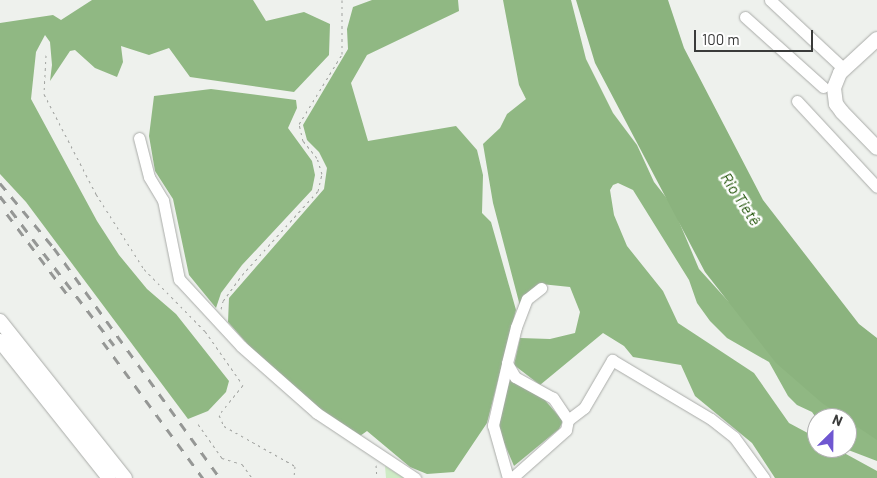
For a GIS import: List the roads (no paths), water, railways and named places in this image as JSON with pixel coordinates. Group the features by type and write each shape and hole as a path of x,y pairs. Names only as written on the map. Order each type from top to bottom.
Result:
{"main road":[{"path":"877,40 844,69 829,87 836,104 842,112 877,148"},
{"path":"0,321 125,478"},
{"path":"0,341 109,478"}],"street":[{"path":"770,0 844,69"},
{"path":"745,17 829,87"},
{"path":"797,101 877,187"},
{"path":"139,138 149,176 163,200 179,279 241,346 317,413 415,478"},
{"path":"541,288 527,299 516,327 493,425 510,478 566,430 568,420 584,408 612,360 711,419 734,437 764,478"},
{"path":"507,363 515,377 553,398 568,420"}],"water":[{"name":"Rio Tietê","path":"576,0 668,0 684,48 763,200 859,324 877,338 877,440 857,427 857,408 829,408 776,363 705,272 595,63"}],"railway":[{"path":"0,183 54,248 220,478"},
{"path":"0,196 114,345"},
{"path":"7,214 70,298"},
{"path":"103,342 203,478"}]}
